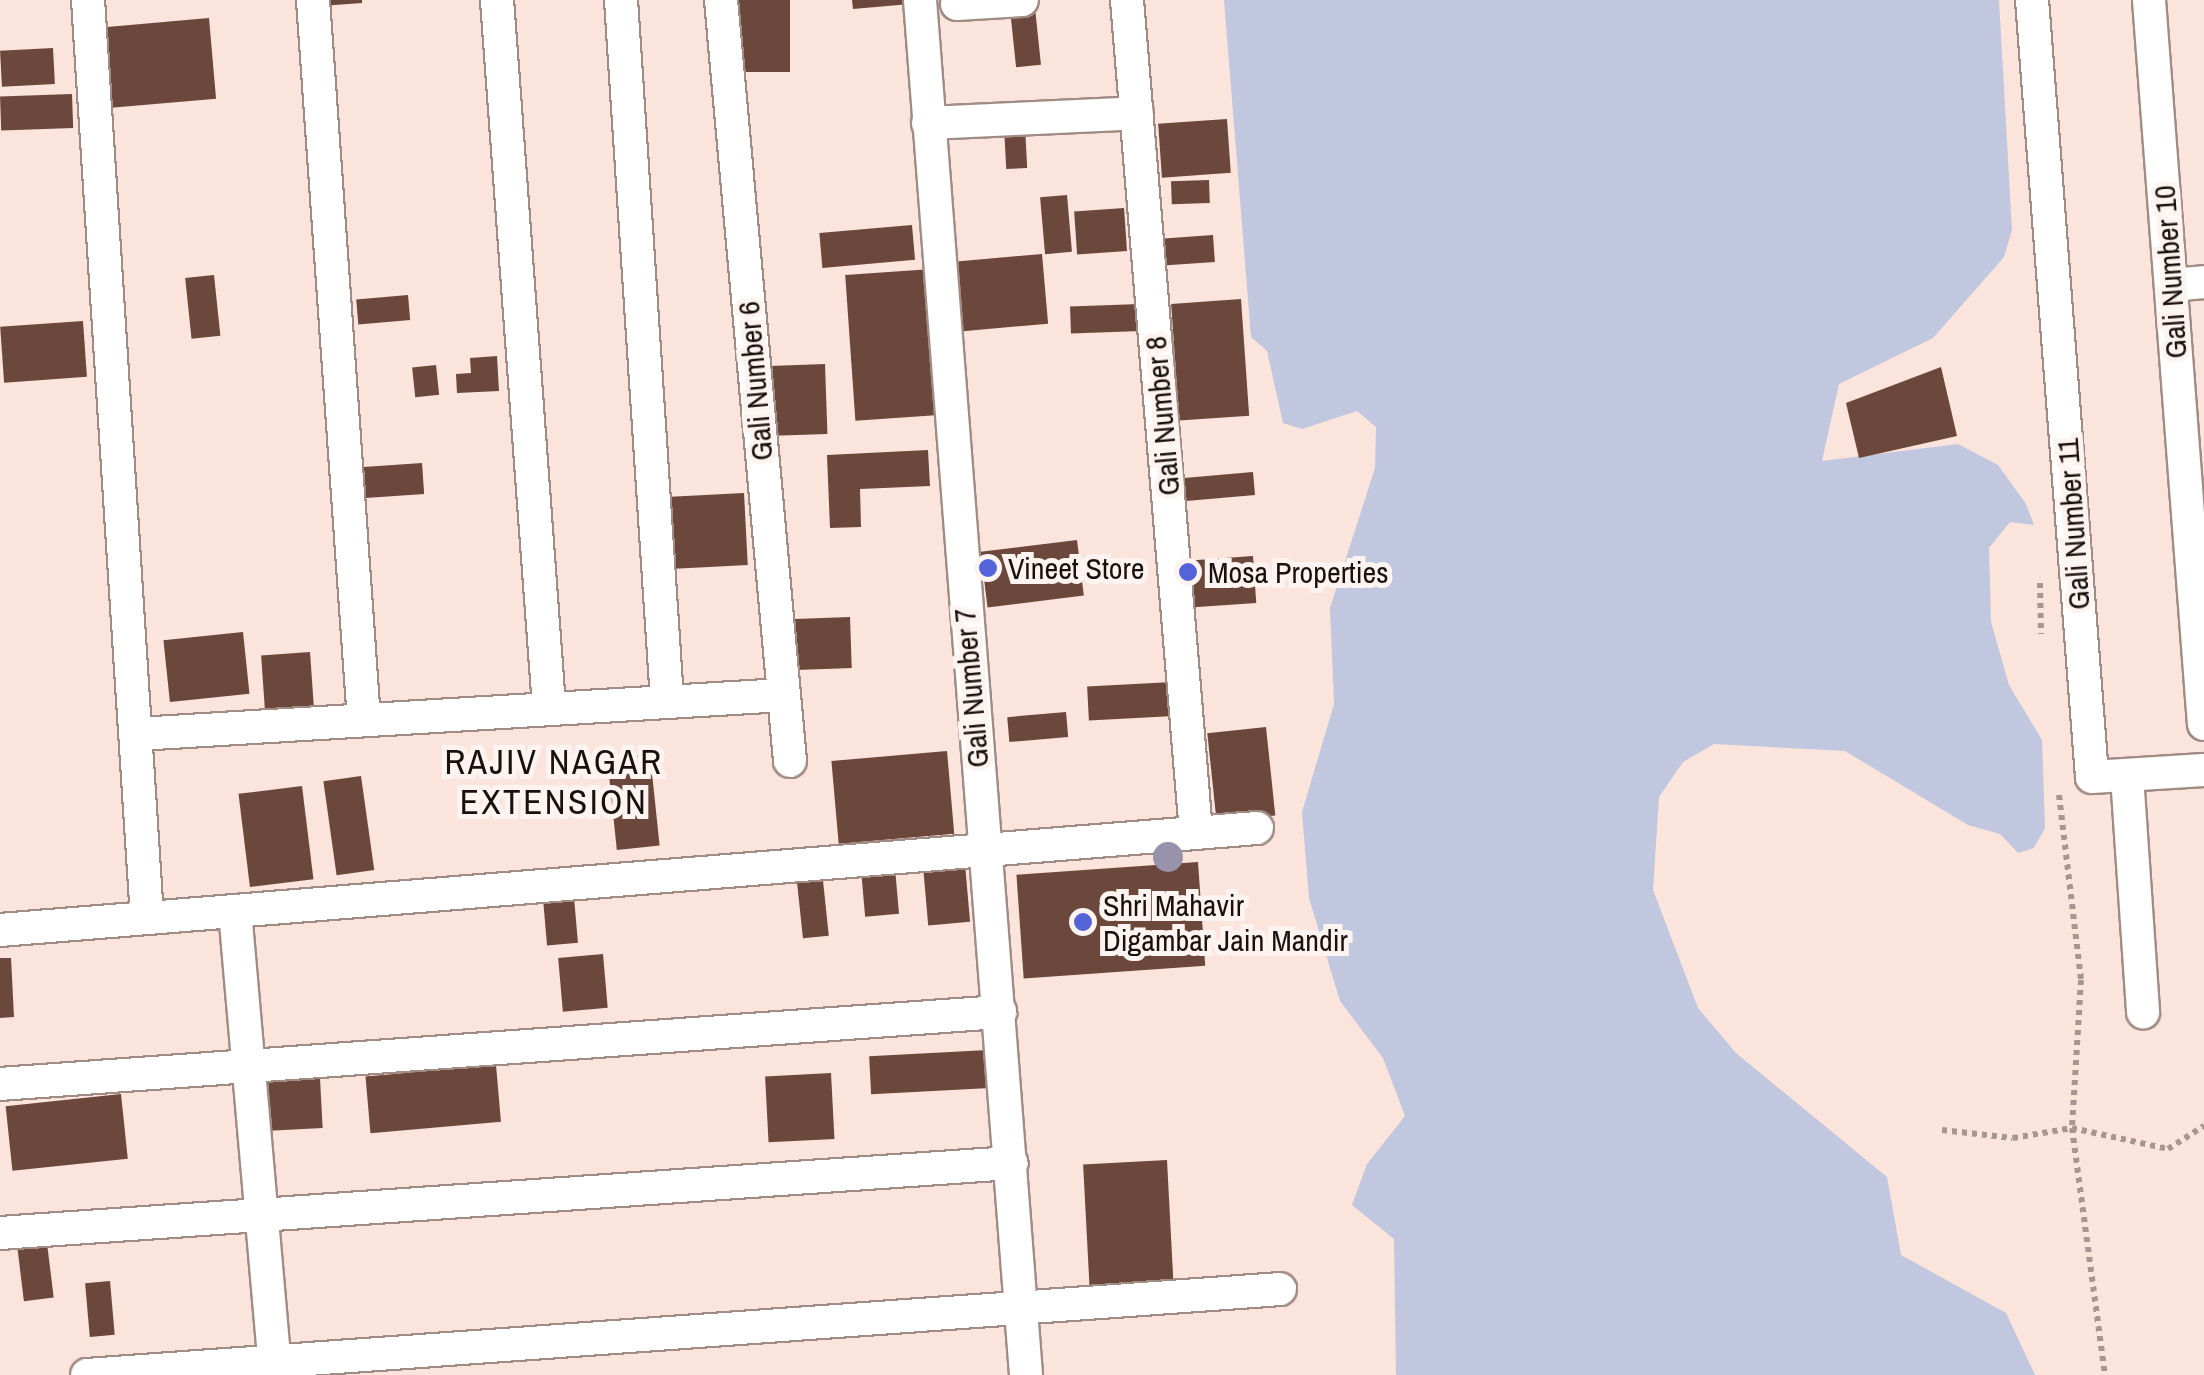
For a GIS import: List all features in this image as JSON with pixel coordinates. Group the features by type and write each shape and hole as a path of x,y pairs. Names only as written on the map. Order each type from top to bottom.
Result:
{"street":[{"path":"88,0 148,918"},
{"path":"313,0 364,720"},
{"path":"497,0 549,708"},
{"path":"621,0 668,700"},
{"name":"Gali Number 6","path":"721,0 790,762"},
{"name":"Gali Number 7","path":"920,0 1026,1375"},
{"path":"957,4 1022,0"},
{"name":"Gali Number 8","path":"1127,0 1196,833"},
{"name":"Gali Number 11","path":"2032,0 2092,778 2127,776"},
{"name":"Gali Number 10","path":"2149,0 2204,724"},
{"path":"928,123 1137,112"},
{"path":"2171,285 2204,282"},
{"path":"138,734 783,695"},
{"path":"2143,1012 2127,776 2204,770"},
{"path":"0,930 1258,828"},
{"path":"235,911 275,1366"},
{"path":"0,1084 1000,1012"},
{"path":"0,1234 1012,1163"},
{"path":"86,1375 275,1366 1280,1290"}],"path":[{"path":"2042,648 2036,590 2045,575"},
{"path":"2058,785 2081,980 2072,1128 2105,1375"},
{"path":"1942,1130 2013,1138 2072,1128 2168,1149 2204,1126"}],"shaded area":[{"path":"1224,0 1999,0 2012,230 2004,257 1933,338 1839,384 1822,461 1958,444 1998,465 2026,504 2034,525 2010,522 1989,548 1991,622 2009,685 2042,740 2045,828 2034,848 2018,853 2000,834 1968,825 1845,751 1714,744 1683,762 1659,797 1653,890 1698,1008 1736,1053 1887,1177 1901,1255 2006,1313 2035,1375 1396,1375 1394,1239 1352,1205 1367,1164 1405,1116 1383,1058 1340,1001 1309,898 1302,812 1334,704 1330,608 1375,468 1376,427 1357,411 1302,429 1283,423 1267,351 1251,337"}],"building":[{"path":"321,0 362,0 362,3 321,6"},
{"path":"731,0 790,0 790,72 731,72"},
{"path":"852,0 909,0 910,4 853,9"},
{"path":"1035,8 1041,65 1016,67 1010,11"},
{"path":"209,18 216,99 108,108 101,27"},
{"path":"53,48 55,84 2,87 0,51"},
{"path":"72,94 73,128 1,130 0,97"},
{"path":"1227,119 1231,173 1162,178 1158,124"},
{"path":"1025,126 1027,168 1006,169 1004,127"},
{"path":"1209,180 1210,203 1172,204 1171,181"},
{"path":"1067,195 1072,252 1045,254 1040,197"},
{"path":"1124,208 1127,251 1077,254 1074,211"},
{"path":"912,225 915,260 822,268 819,233"},
{"path":"1213,235 1215,262 1159,266 1157,239"},
{"path":"1042,254 1048,324 957,332 951,262"},
{"path":"932,269 942,415 855,421 845,275"},
{"path":"214,275 220,336 192,339 185,278"},
{"path":"408,295 410,320 358,324 356,300"},
{"path":"1241,299 1249,416 1179,421 1171,304"},
{"path":"1140,304 1141,331 1071,333 1070,306"},
{"path":"83,321 87,377 4,383 0,327"},
{"path":"497,356 499,391 457,393 456,374 471,373 470,358"},
{"path":"825,364 827,434 765,436 763,366"},
{"path":"436,365 439,395 415,397 412,368"},
{"path":"1941,367 1957,436 1859,458 1846,403"},
{"path":"928,450 930,486 860,489 861,527 830,528 827,455"},
{"path":"422,463 424,494 358,499 356,468"},
{"path":"1253,472 1255,495 1186,501 1184,478"},
{"path":"744,493 748,565 665,569 661,497"},
{"path":"1077,540 1084,596 988,607 981,552"},
{"path":"1253,556 1256,603 1186,608 1183,561"},
{"path":"850,617 852,668 790,670 788,619"},
{"path":"243,632 249,694 170,702 163,640"},
{"path":"310,652 314,709 265,712 261,655"},
{"path":"1172,682 1174,716 1089,720 1087,686"},
{"path":"1066,712 1068,737 1009,742 1007,717"},
{"path":"1266,727 1275,816 1217,822 1207,733"},
{"path":"947,751 954,834 839,844 831,761"},
{"path":"650,754 660,845 617,850 607,758"},
{"path":"361,776 374,870 337,875 323,781"},
{"path":"302,786 313,879 250,887 238,794"},
{"name":"Shri Mahavir Digambar Jain Mandir","path":"1198,862 1205,966 1024,978 1016,875"},
{"path":"965,864 970,922 928,925 923,868"},
{"path":"895,868 899,914 865,917 861,871"},
{"path":"822,871 829,936 803,938 796,874"},
{"path":"573,886 578,943 547,945 542,889"},
{"path":"603,954 608,1008 563,1012 558,958"},
{"path":"0,958 11,958 14,1017 0,1018"},
{"path":"988,1050 990,1088 871,1094 869,1056"},
{"path":"496,1065 501,1122 370,1133 365,1076"},
{"path":"831,1073 834,1139 769,1142 765,1076"},
{"path":"320,1078 323,1128 260,1131 257,1081"},
{"path":"121,1094 128,1159 12,1171 6,1106"},
{"path":"1167,1160 1174,1288 1090,1292 1083,1164"},
{"path":"47,1243 54,1298 24,1301 17,1247"},
{"path":"110,1281 115,1335 90,1337 85,1283"}],"place":[{"name":"Vineet Store","path":"988,568"},
{"name":"Mosa Properties","path":"1188,572"},
{"name":"Shri Mahavir Digambar Jain Mandir","path":"1083,922"}],"district":[{"name":"RAJIV NAGAR EXTENSION","path":"554,782"}]}
